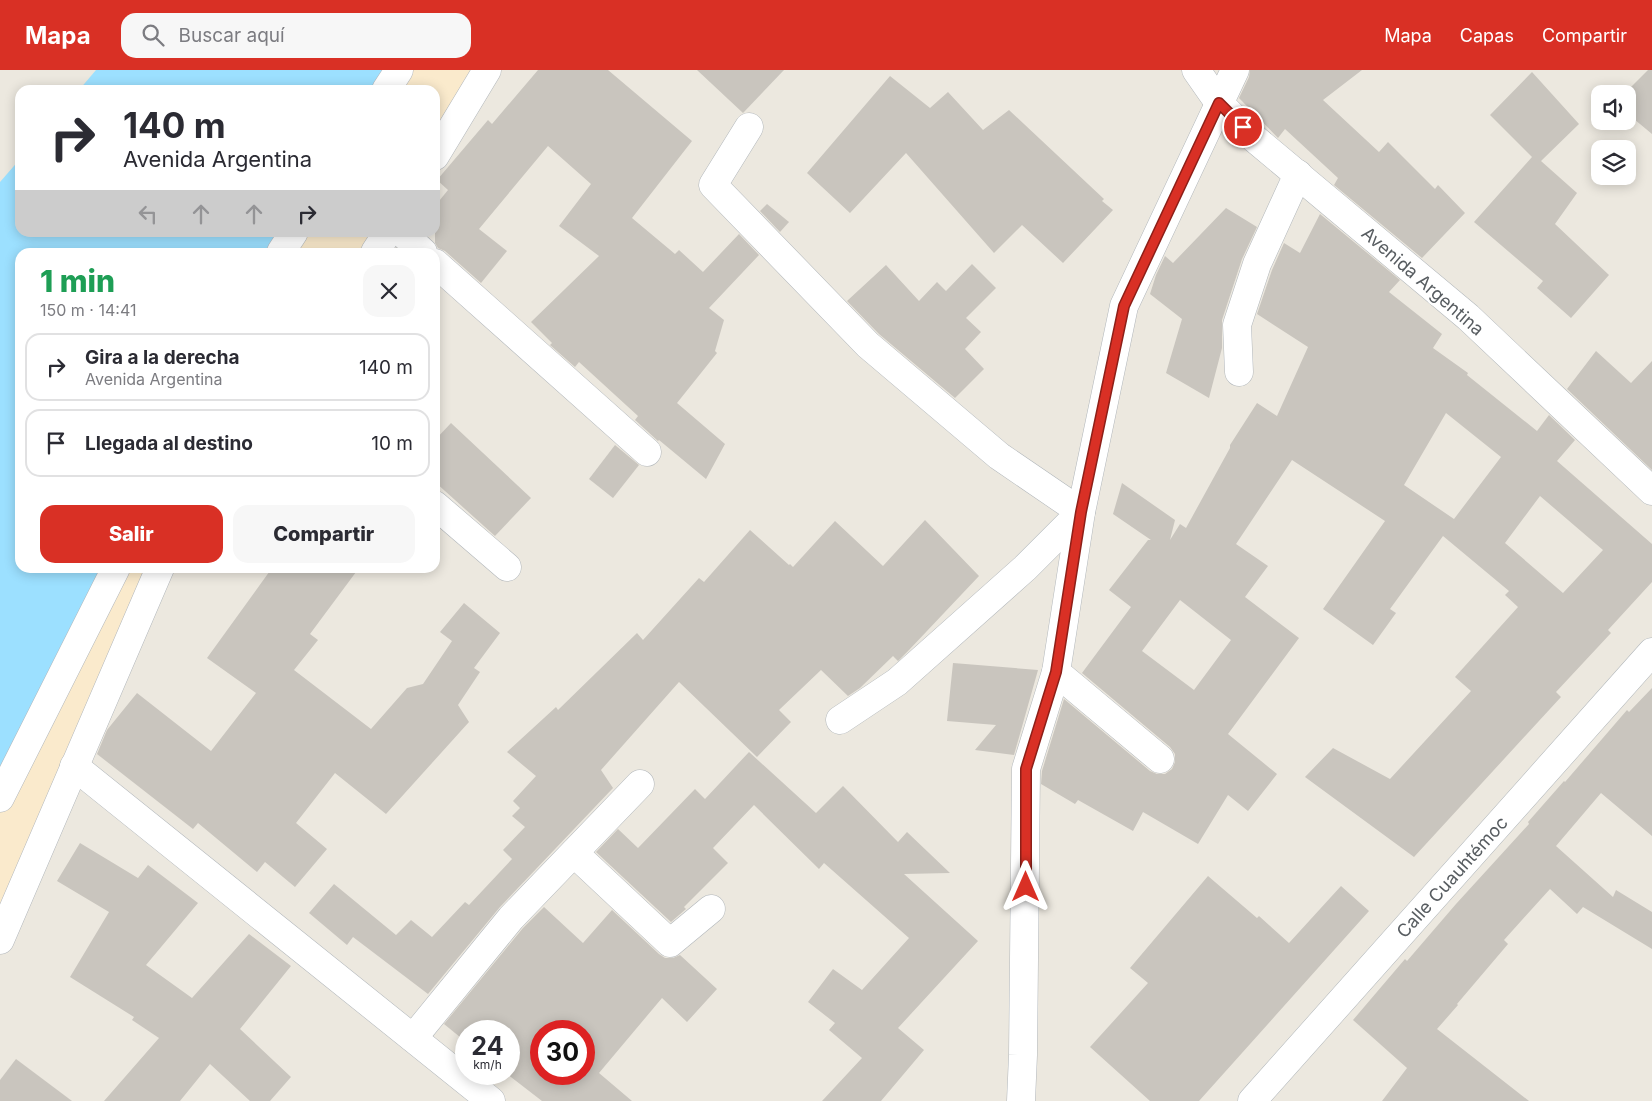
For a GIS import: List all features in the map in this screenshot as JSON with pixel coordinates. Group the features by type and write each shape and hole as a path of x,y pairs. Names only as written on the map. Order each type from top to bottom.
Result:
{"street":[{"path":"389,85 399,70"},
{"path":"440,148 487,70"},
{"name":"Avenida Argentina","path":"1196,70 1219,103 1255,138 1468,317 1652,491"},
{"path":"1021,1101 1024,1025 1026,769 1056,672 1081,512 1124,306 1235,70"},
{"path":"749,127 713,185 868,345 999,456 1081,512"},
{"path":"1239,372 1238,325 1257,264 1298,174"},
{"path":"284,248 291,237"},
{"path":"378,248 385,237"},
{"path":"406,237 419,248"},
{"path":"440,267 648,452"},
{"path":"440,509 507,567"},
{"path":"840,720 897,682 1025,568 1081,512"},
{"path":"0,798 113,573"},
{"path":"0,940 158,573"},
{"name":"Calle Cuauhtémoc","path":"1252,1101 1652,652"},
{"path":"1056,672 1160,759"},
{"path":"74,766 491,1101"},
{"path":"413,1038 511,918 640,784"},
{"path":"574,853 670,944 711,909"}],"sand":[{"path":"96,70 487,70 440,148 440,85 83,85"},
{"path":"15,165 15,237 385,237 378,248 15,248 15,573 158,573 0,940 0,182"}],"water":[{"path":"96,70 399,70 389,85 83,85"},
{"path":"15,165 15,237 291,237 284,248 15,248 15,573 113,573 0,798 0,182"}],"building":[{"path":"538,70 608,70 692,141 632,218 675,254 679,250 703,272 739,234 759,255 709,308 724,320 715,351 717,353 677,403 725,444 706,479 635,420 638,416 579,362 575,367 550,345 552,343 531,322 599,256 559,226 591,184 548,146 479,229 507,251 481,283 445,251 438,248 435,243 435,237 440,237 440,200 448,190 440,183 440,176 488,120 492,124"},
{"path":"697,70 784,70 743,113"},
{"path":"1250,70 1362,70 1323,100 1379,152 1388,142 1435,189 1438,185 1465,213 1422,258 1334,185 1338,178 1285,129 1278,138 1239,98 1249,77"},
{"path":"1648,70 1652,70 1652,134 1636,121 1636,85 1633,85"},
{"path":"1532,72 1579,124 1541,161 1577,193 1555,224 1609,275 1571,318 1537,288 1543,281 1474,222 1532,157 1490,115"},
{"path":"890,76 930,108 948,92 983,130 1009,110 1104,199 1102,201 1113,210 1063,263 1022,225 994,253 906,153 850,213 807,173"},
{"path":"767,204 789,222 780,232 760,211"},
{"path":"1226,208 1257,227 1242,259 1222,320 1222,348 1209,398 1166,373 1182,319 1150,294 1165,256 1173,263"},
{"path":"1320,214 1400,280 1389,292 1442,334 1433,348 1468,373 1467,375 1537,431 1549,415 1575,440 1557,461 1652,544 1652,582 1608,630 1611,633 1556,692 1561,697 1414,857 1305,777 1333,748 1390,779 1471,691 1455,677 1518,607 1505,595 1509,591 1443,536 1390,609 1396,613 1373,645 1323,609 1385,521 1292,460 1236,544 1268,566 1245,597 1299,638 1228,734 1277,774 1248,811 1228,795 1198,844 1143,812 1133,831 1078,800 1075,804 1041,784 1042,771 1064,699 1150,771 1157,774 1165,774 1172,769 1175,762 1175,754 1170,747 1082,673 1131,607 1109,590 1148,540 1151,540 1113,514 1122,483 1175,520 1170,540 1180,524 1186,528 1230,445 1257,403 1277,416 1308,347 1257,314 1272,270 1284,243 1300,253","holes":["1446,413 1501,457 1454,519 1404,485","1540,496 1603,550 1563,593 1505,543","1180,600 1231,640 1194,690 1142,651"]},
{"path":"972,264 996,288 966,318 981,332 965,349 984,369 955,398 879,334 847,301 886,265 919,301 937,282 946,291"},
{"path":"1596,351 1631,383 1652,361 1652,470 1567,389"},
{"path":"451,423 531,498 495,536 440,486 440,435"},
{"path":"615,445 639,465 613,498 589,479"},
{"path":"925,520 979,576 898,661 893,656 860,688 848,696 821,670 779,710 791,722 757,757 679,682 601,770 613,788 500,907 428,994 353,937 347,945 309,913 334,884 396,935 411,920 432,937 465,902 469,905 512,859 503,850 525,827 512,816 520,808 513,801 536,776 507,752 556,707 558,710 637,633 643,640 699,578 704,582 750,530 793,567 835,521 883,566"},
{"path":"268,573 355,573 310,634 318,640 294,670 371,729 407,688 423,684 452,641 440,632 464,603 500,633 474,668 480,672 458,705 469,722 386,814 335,773 296,823 327,849 295,887 265,862 257,872 198,823 193,829 97,754 107,730 137,693 211,751 256,693 207,658"},
{"path":"953,663 1038,670 1014,755 975,750 996,725 947,721"},
{"path":"1652,688 1652,836 1601,793 1556,846 1613,897 1616,890 1652,912 1652,949 1583,907 1577,914 1550,889 1504,940 1508,944 1437,1029 1529,1101 1382,1101 1407,1068 1353,1020 1405,959 1407,961 1529,824 1528,822 1627,710 1629,712"},
{"path":"749,752 816,813 843,786 898,842 907,832 950,873 904,874 978,941 898,1028 924,1050 881,1101 822,1101 862,1058 829,1030 835,1023 808,1002 833,969 862,990 909,938 824,863 819,869 754,805 713,848 728,863 684,907 686,909 671,922 596,852 618,829 638,848 695,789 705,799"},
{"path":"80,843 138,878 148,865 198,903 146,965 192,998 249,934 291,966 240,1029 291,1077 270,1101 250,1101 210,1064 180,1101 104,1101 159,1038 132,1020 134,1017 70,977 109,912 57,881"},
{"path":"1208,876 1257,918 1259,916 1289,943 1341,886 1369,911 1199,1101 1150,1101 1090,1047 1148,983 1130,968"},
{"path":"544,907 583,943 612,910 659,954 665,958 673,958 680,955 717,989 687,1022 662,998 599,1073 632,1101 542,1101 520,1084 520,1020 455,1020 455,1033 444,1024 523,928"},
{"path":"16,1059 72,1101 0,1101 0,1080"}],"route":[{"path":"1026,887 1026,769 1056,672 1081,512 1124,306 1219,103 1243,127"}]}
